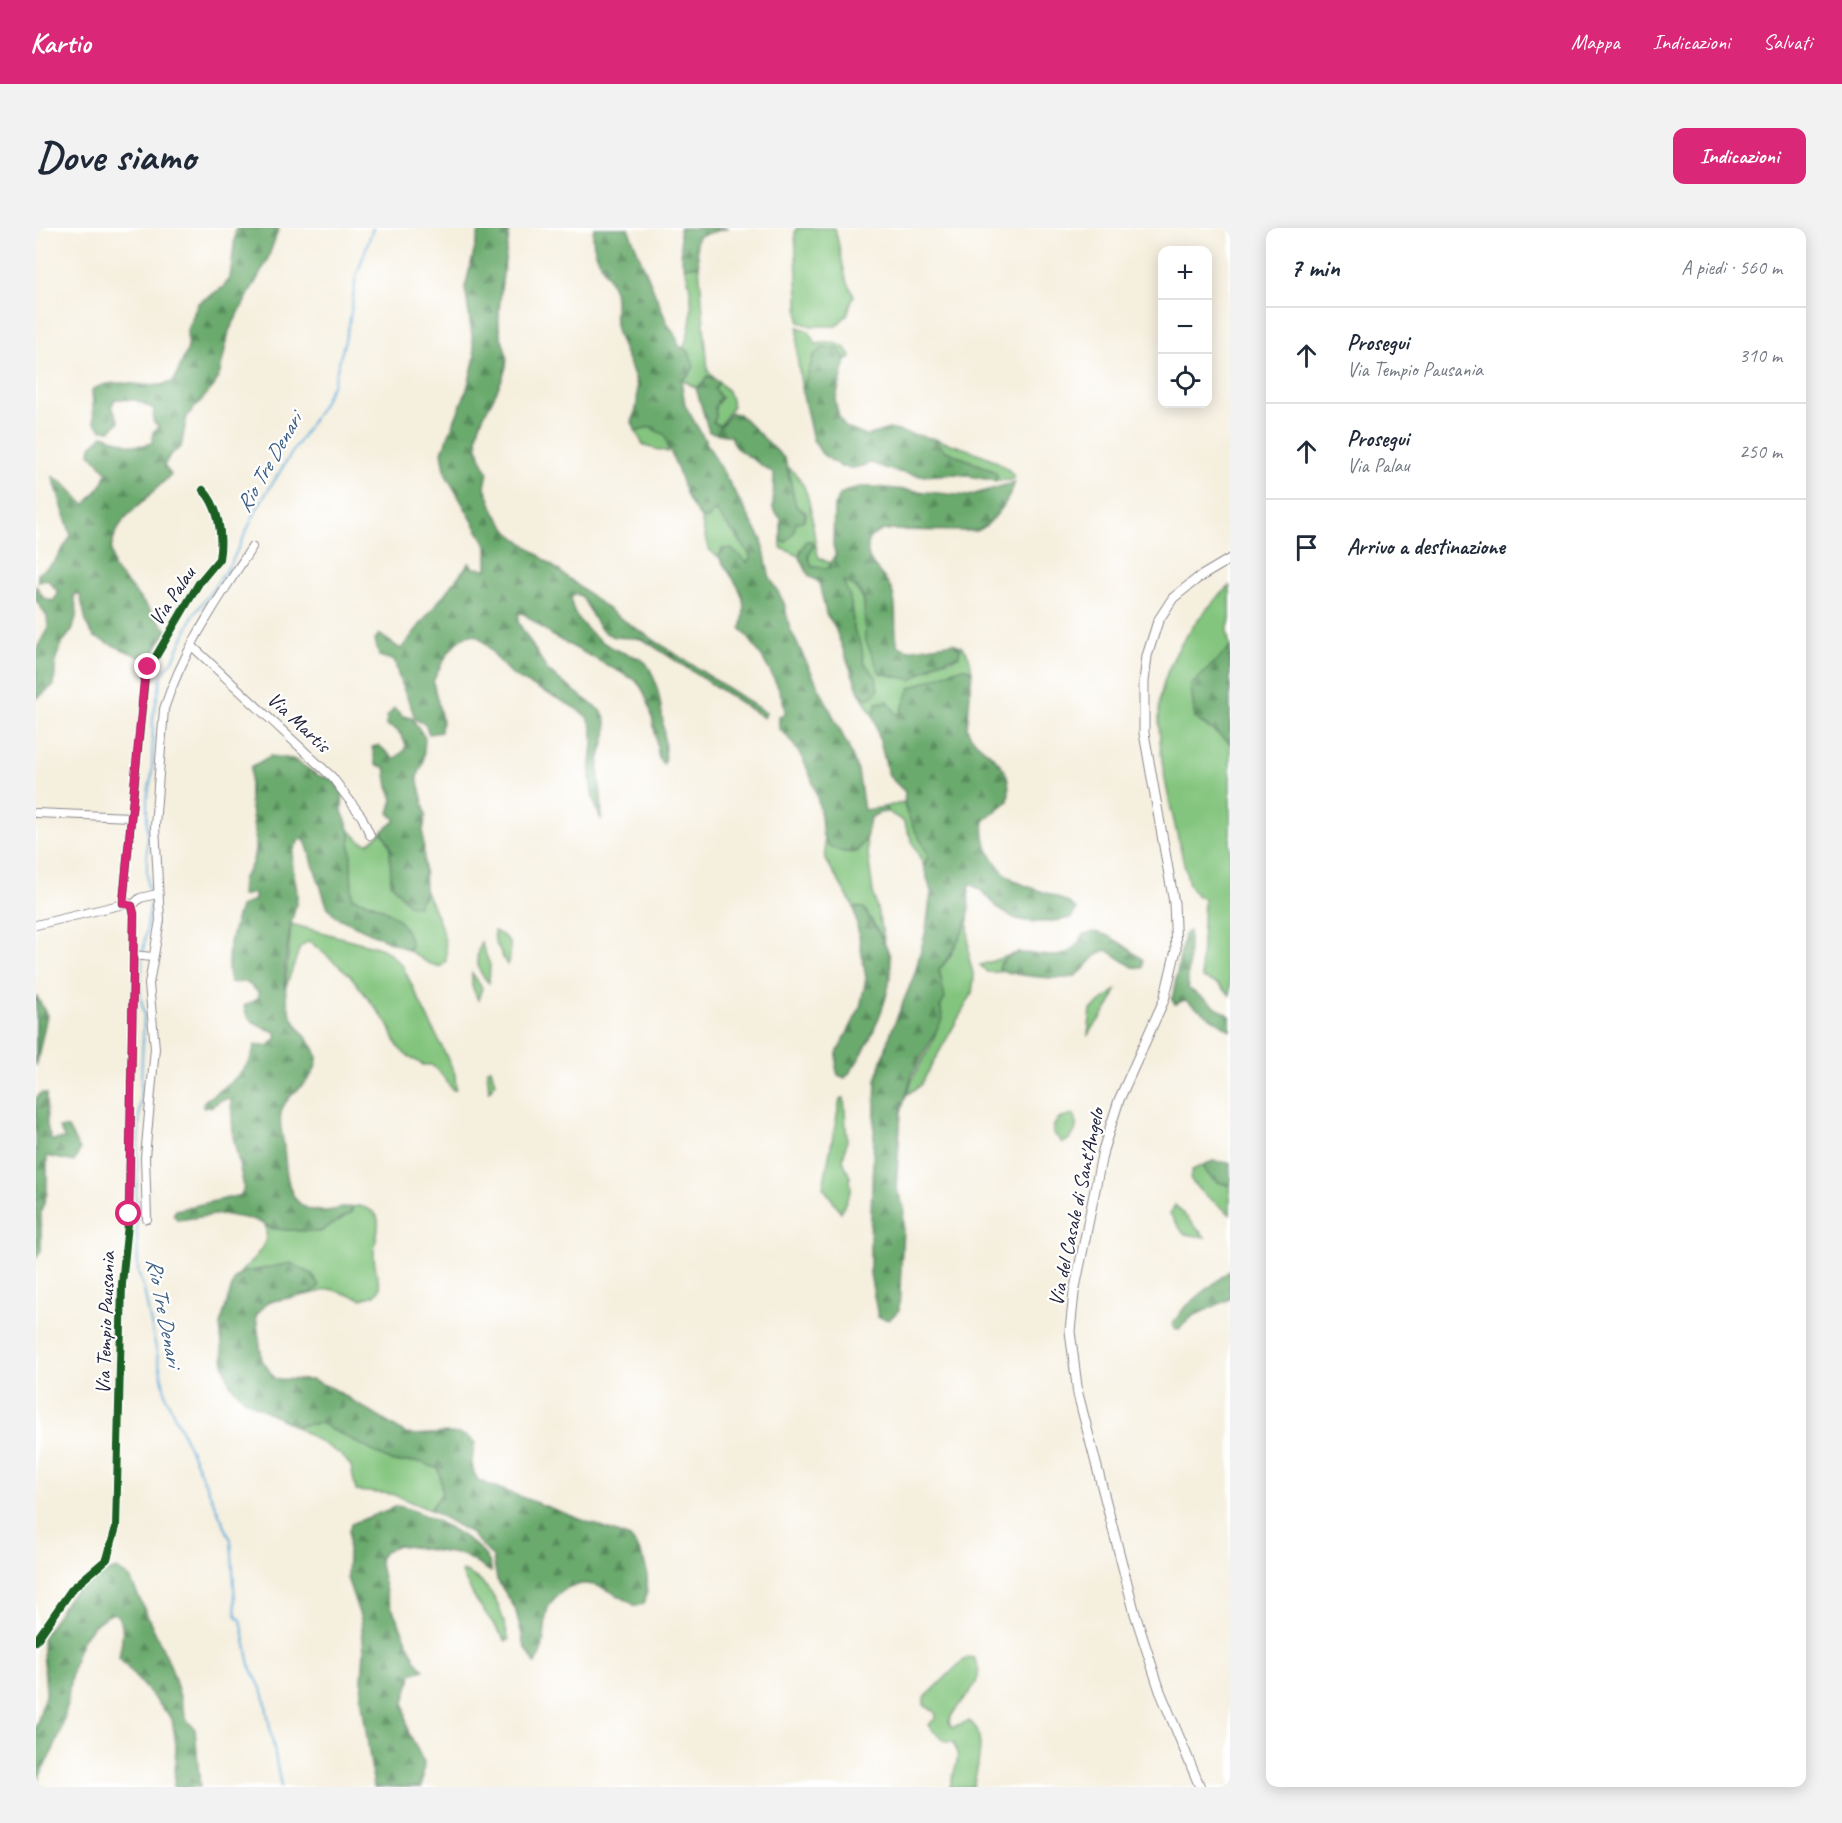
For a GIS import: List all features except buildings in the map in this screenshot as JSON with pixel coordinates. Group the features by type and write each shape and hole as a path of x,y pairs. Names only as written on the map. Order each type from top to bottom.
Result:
{"main road":[{"name":"Via del Casale di Sant'Angelo","path":"1200,1787 1158,1685 1135,1614 1078,1394 1070,1331 1074,1293 1103,1150 1119,1100 1164,1000 1176,950 1174,903 1144,733 1144,682 1147,656 1158,621 1173,598 1198,578 1230,559"}],"street":[{"name":"Via Palau","path":"127,905 130,817 145,675 199,583 219,559 217,519 212,500 202,490"},
{"path":"147,1219 145,1157 155,1048 149,984 160,920 155,826 164,709 192,646 252,547"},
{"name":"Via Martis","path":"192,646 332,777 362,817 370,835"},
{"path":"36,813 130,817"},
{"path":"36,924 127,905 140,898 158,894"},
{"name":"Via Tempio Pausania","path":"36,1641 72,1589 107,1559 116,1527 122,1284 129,1214 134,914 127,905"},
{"path":"133,955 152,957"}],"green space":[{"path":"236,228 279,228 267,261 229,331 220,373 214,386 187,416 181,447 170,455 164,466 171,475 124,519 115,534 111,549 113,567 167,630 149,661 94,637 87,625 80,595 74,594 77,613 73,629 63,642 56,658 54,685 36,699 36,650 48,628 47,616 36,600 36,586 44,598 53,601 59,593 47,579 38,581 38,574 55,561 71,536 53,477 63,482 85,505 103,483 107,472 90,453 91,446 103,435 140,446 152,443 153,432 159,427 153,421 154,409 136,400 115,399 112,406 119,422 111,430 102,430 94,422 92,390 112,383 154,386 174,381 188,348 187,330 198,303 222,288 230,278"},
{"path":"480,228 510,228 499,313 500,331 507,357 500,384 478,431 477,443 480,456 488,472 485,487 495,513 509,532 620,618 766,713 764,718 644,640 615,637 608,634 598,625 581,596 575,594 571,598 572,606 588,630 611,647 636,656 645,662 651,671 659,695 663,724 665,762 663,764 659,759 650,707 635,680 553,636 524,614 519,613 518,622 548,671 602,712 605,719 607,731 599,762 601,819 590,779 592,727 584,715 514,676 482,640 473,635 460,640 448,653 433,682 442,719 441,732 429,734 425,724 415,719 395,661 379,656 375,640 379,634 401,649 469,563 474,568 487,569 487,546 446,475 442,452 467,389 475,357 465,287"},
{"path":"594,228 628,228 668,325 676,335 679,346 689,352 694,367 689,375 681,379 685,405 762,540 769,575 784,603 790,629 858,771 864,810 885,807 888,812 879,813 870,818 866,839 856,852 838,850 826,843 812,780 802,757 779,728 779,716 785,714 781,694 762,657 741,629 744,606 740,590 719,557 722,549 730,548 747,562 751,558 749,553 715,510 708,519 701,518 696,511 687,496 665,435 649,427 636,432 632,422 638,395 636,384 616,329 614,293 596,252"},
{"path":"679,228 728,228 698,236 696,242 699,265 684,267"},
{"path":"797,228 835,228 846,279 854,295 847,315 836,326 811,326 799,322 795,233"},
{"path":"699,265 708,371 714,378 707,376 704,382 696,388 681,379 689,375 689,352 683,348 691,318 690,286 684,267"},
{"path":"798,327 809,331 816,344 832,343 845,348 851,358 846,361 838,349 814,355 802,391 797,356"},
{"path":"823,348 839,349 846,361 835,401 845,427 866,436 889,429 935,439 944,450 993,471 998,476 995,481 958,474 920,476 894,471 871,463 854,468 841,467 822,454 813,440 802,391 814,355"},
{"path":"707,376 719,382 715,389 721,398 715,407 716,418 713,422 721,426 731,413 739,414 785,459 796,506 806,513 804,520 796,523 793,534 786,542 781,541 781,519 773,509 774,474 736,448 731,436 709,432 696,388 704,382"},
{"path":"719,382 728,391 733,406 720,426 712,422 716,418 715,407 721,398 715,389"},
{"path":"649,427 666,435 668,452 644,446 636,432"},
{"path":"935,439 967,449 1002,464 1014,478 995,481 998,476 993,471 944,450"},
{"path":"789,468 804,486 811,510 819,558 830,563 831,569 812,567 808,556 814,546 801,549 799,556 781,548 781,541 786,542 796,523 806,517 806,513 796,506"},
{"path":"1015,482 1000,510 989,523 977,531 883,530 870,537 868,555 893,594 898,646 908,650 953,643 960,649 959,656 939,661 912,680 880,673 865,639 864,600 858,588 843,581 850,597 854,630 861,644 864,663 876,677 878,689 874,696 867,699 859,692 834,625 826,614 819,582 809,576 799,556 806,541 811,541 814,546 808,556 812,567 830,568 830,563 836,555 833,546 834,506 840,495 848,490 859,487 876,487 968,496"},
{"path":"715,510 749,553 751,558 747,562 722,549 719,557 708,549 701,518 708,518"},
{"path":"845,580 862,598 865,613 865,639 930,669 939,661 952,660 960,649 953,643 962,647 967,653 972,672 968,668 957,669 911,688 900,714 897,715 877,703 873,715 859,692 867,698 876,677 864,663 854,630 851,603 842,581"},
{"path":"1230,586 1230,619 1227,632 1230,648 1191,685 1195,718 1230,743 1230,995 1218,984 1202,978 1204,899 1196,895 1189,885 1165,779 1159,714 1165,678 1172,660 1193,627"},
{"path":"1230,648 1230,743 1195,718 1191,685"},
{"path":"968,668 972,672 967,728 978,744 1001,765 1009,786 1008,801 984,821 983,833 988,849 999,867 1008,876 1019,883 1053,895 1077,909 1071,918 1061,920 1030,922 1021,920 1003,912 981,890 970,884 968,918 963,932 939,970 945,998 940,1007 943,1018 912,1075 901,1112 896,1188 904,1207 899,1310 889,1320 878,1317 870,1274 876,1080 891,1032 915,973 926,930 931,892 924,867 928,856 908,817 905,792 889,776 873,715 877,703 888,701 897,715 900,714 910,688 957,669"},
{"path":"394,708 403,716 412,718 425,738 423,764 417,777 426,815 423,831 425,890 418,906 409,905 391,883 390,845 382,832 396,820 389,813 393,799 388,787 385,767 376,765 372,747 379,745 394,759 404,751 406,745 401,735 393,728 386,726 387,717"},
{"path":"270,756 293,759 319,776 334,779 343,792 342,811 350,831 352,898 382,908 398,919 404,926 411,946 408,950 336,917 327,906 306,843 302,838 293,851 292,859 297,898 287,947 285,981 291,1014 297,1026 311,1043 317,1060 307,1081 286,1101 280,1122 288,1180 296,1199 303,1206 312,1210 325,1211 352,1207 352,1212 320,1232 273,1229 255,1220 222,1214 178,1220 173,1215 176,1210 241,1195 244,1187 233,1136 231,1098 221,1100 211,1107 203,1107 204,1101 236,1078 248,1063 255,1045 268,1046 276,1039 276,1032 255,1024 245,1012 244,1006 258,999 258,992 246,982 230,983 228,973 228,954 240,907 254,900 254,893 241,896 242,879 249,870 255,851 250,795 251,767"},
{"path":"903,802 928,856 924,867 903,821 888,812 885,807"},
{"path":"350,831 362,842 369,843 382,832 390,845 391,883 423,898 425,890 440,925 445,944 446,962 440,967 428,963 408,950 411,946 374,904 352,898"},
{"path":"824,839 834,848 856,852 866,839 873,892 885,942 864,908 854,907 826,860"},
{"path":"854,907 864,908 882,938 890,957 891,971 878,1021 862,1054 845,1078 838,1075 837,1053 860,1008 866,978"},
{"path":"968,916 969,958 974,977 972,994 920,1086 906,1095 937,1028 942,994 939,970 950,957"},
{"path":"291,924 377,947 388,952 402,965 455,1074 456,1089 453,1090 438,1070 431,1065 423,1065 398,1047 388,1024 350,975 309,941 300,947 285,990"},
{"path":"494,931 505,937 510,944 507,965 495,942"},
{"path":"1189,931 1188,988 1230,1016 1230,1030 1185,1000 1175,1004 1172,1000 1184,935"},
{"path":"1094,932 1107,935 1126,947 1143,960 1143,968 1133,967 1107,950 1075,976 1069,977 1048,978 1022,975 999,968 1007,958 1016,953 1063,955 1073,948 1083,935"},
{"path":"481,942 490,965 489,983 479,969 477,959"},
{"path":"1020,952 1001,962 999,968 1001,972 987,972 980,965"},
{"path":"472,973 482,988 478,1000 472,986"},
{"path":"1116,990 1110,1005 1088,1035 1091,1010"},
{"path":"36,995 47,1015 36,1066"},
{"path":"491,1068 495,1083 489,1091 487,1069"},
{"path":"41,1093 46,1094 47,1126 51,1140 65,1139 59,1128 68,1128 80,1150 74,1162 47,1156 47,1193 41,1212 41,1250 36,1258 36,1098"},
{"path":"844,1098 847,1140 843,1160 850,1177 851,1190 841,1212 823,1187 840,1100"},
{"path":"1073,1115 1076,1124 1075,1132 1063,1143 1053,1133 1054,1125 1058,1119"},
{"path":"1213,1161 1230,1163 1230,1185 1217,1181 1207,1173 1203,1165"},
{"path":"1203,1165 1214,1179 1230,1185 1230,1214 1200,1191 1190,1179 1192,1170"},
{"path":"1175,1205 1205,1237 1184,1234 1170,1214"},
{"path":"359,1206 375,1213 378,1219 374,1255 380,1288 375,1295 362,1299 330,1289 310,1294 318,1286 244,1272 234,1280 262,1248 265,1241 265,1226 273,1229 320,1232 352,1212 352,1207"},
{"path":"291,1263 312,1274 319,1286 310,1294 268,1302 256,1316 262,1360 275,1379 312,1380 332,1388 406,1434 453,1433 469,1438 475,1443 472,1458 479,1481 630,1538 636,1545 646,1569 647,1586 644,1604 636,1606 597,1586 587,1584 567,1588 548,1607 543,1645 535,1664 525,1647 515,1608 497,1580 493,1557 469,1532 430,1510 442,1493 439,1469 420,1462 393,1462 320,1423 294,1426 245,1400 230,1384 224,1366 220,1325 234,1280 244,1272"},
{"path":"1230,1270 1230,1299 1193,1316 1179,1329 1174,1328 1172,1324 1184,1308"},
{"path":"320,1423 393,1462 421,1462 439,1469 442,1493 430,1510 392,1494 356,1491 351,1466 340,1454 294,1426"},
{"path":"397,1506 422,1514 469,1540 489,1562 491,1572 463,1555 398,1545 384,1552 379,1559 387,1597 416,1660 424,1670 412,1674 404,1703 408,1731 424,1763 422,1787 374,1787 361,1696 364,1651 361,1619 347,1578 351,1524"},
{"path":"117,1569 130,1578 171,1667 187,1720 195,1729 200,1787 174,1787 176,1745 172,1719 119,1658 122,1628 121,1622 114,1613 98,1622 86,1634 78,1649 65,1718 55,1747 36,1785 36,1727 46,1692 42,1638 70,1595 93,1576"},
{"path":"463,1571 482,1583 495,1599 509,1640 506,1641 476,1600 461,1572"},
{"path":"968,1657 974,1658 978,1667 978,1676 949,1722 952,1727 969,1721 975,1727 980,1742 979,1761 973,1787 950,1787 958,1758 954,1742 946,1742 929,1727 928,1725 936,1718 935,1712 924,1705 924,1698"}],"waterway":[{"name":"Rio Tre Denari","path":"150,893 147,884 147,798 152,774 153,718 162,674 173,660 193,616 231,563 260,503 321,407 334,381 349,325 356,277 373,228"},
{"name":"Rio Tre Denari","path":"143,952 151,899"},
{"name":"Rio Tre Denari","path":"142,958 140,994 144,1014 136,1194 138,1272 144,1290 166,1397 231,1540 236,1615 241,1620 250,1665 264,1695 281,1787"}],"cycle path":[{"path":"123,903 145,675 199,583 219,559 220,541 216,513 213,504 203,490"},
{"path":"36,1641 72,1589 107,1559 116,1527 122,1284 129,1214 134,914 132,906"}],"route":[{"path":"129,1214 134,914 132,906 123,903 144,682 148,667"}]}
